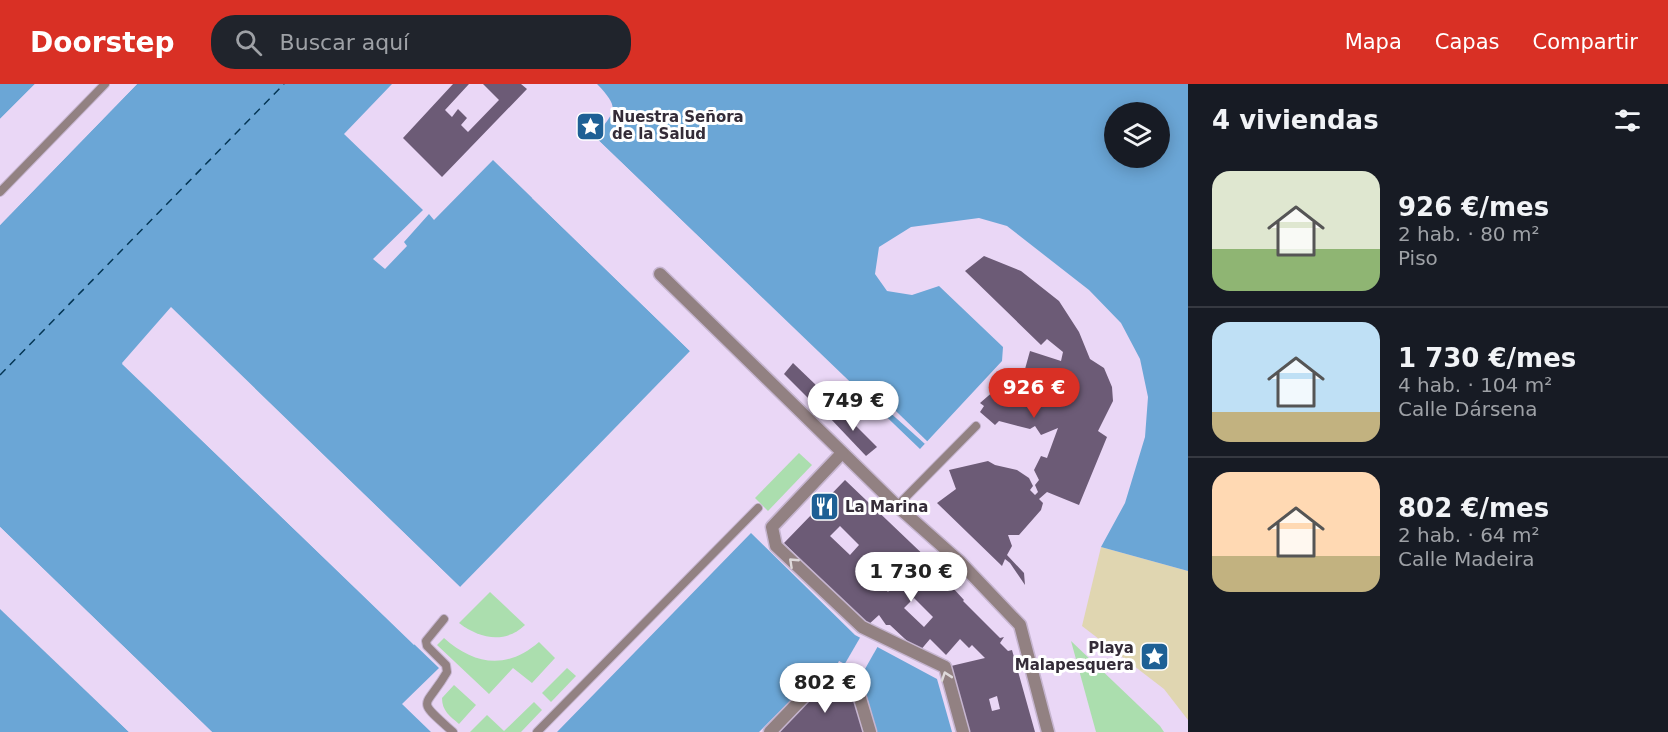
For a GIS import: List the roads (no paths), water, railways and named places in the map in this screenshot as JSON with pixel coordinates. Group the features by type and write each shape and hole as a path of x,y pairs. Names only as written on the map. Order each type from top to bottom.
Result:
{"street":[{"path":"660,274 897,506 959,561 1020,625 1048,732"},
{"path":"842,453 772,527 776,546 862,627 945,667 963,732"},
{"path":"770,732 818,682 843,686 860,695 870,732"}],"lane":[{"path":"0,192 105,84"},
{"path":"897,506 976,426"},
{"path":"537,732 758,508"},
{"path":"444,619 426,641 427,646 446,665 447,672 428,696 426,703 430,711 453,732"}],"water":[{"path":"0,84 35,84 0,119"},
{"path":"137,84 392,84 344,134 423,210 373,259 385,269 407,246 404,242 429,214 434,220 493,160 690,351 460,587 171,308 122,364 439,668 402,704 431,732 212,732 0,527 0,225"},
{"path":"597,84 1188,84 1188,571 1101,547 1125,503 1145,437 1148,397 1140,359 1121,323 1089,290 1007,226 979,218 911,227 879,247 875,274 887,291 912,295 939,286 1003,347 1002,361 920,449 595,137 611,116 610,100"},
{"path":"751,533 855,635 937,679 952,732 877,732 863,683 866,675 839,661 836,667 828,663 759,732 557,732"},
{"path":"0,609 129,732 0,732"}],"place":[{"name":"Nuestra Señora de la Salud","path":"591,126"},
{"name":"La Marina","path":"824,507"},
{"name":"Playa Malapesquera","path":"1155,657"}]}
